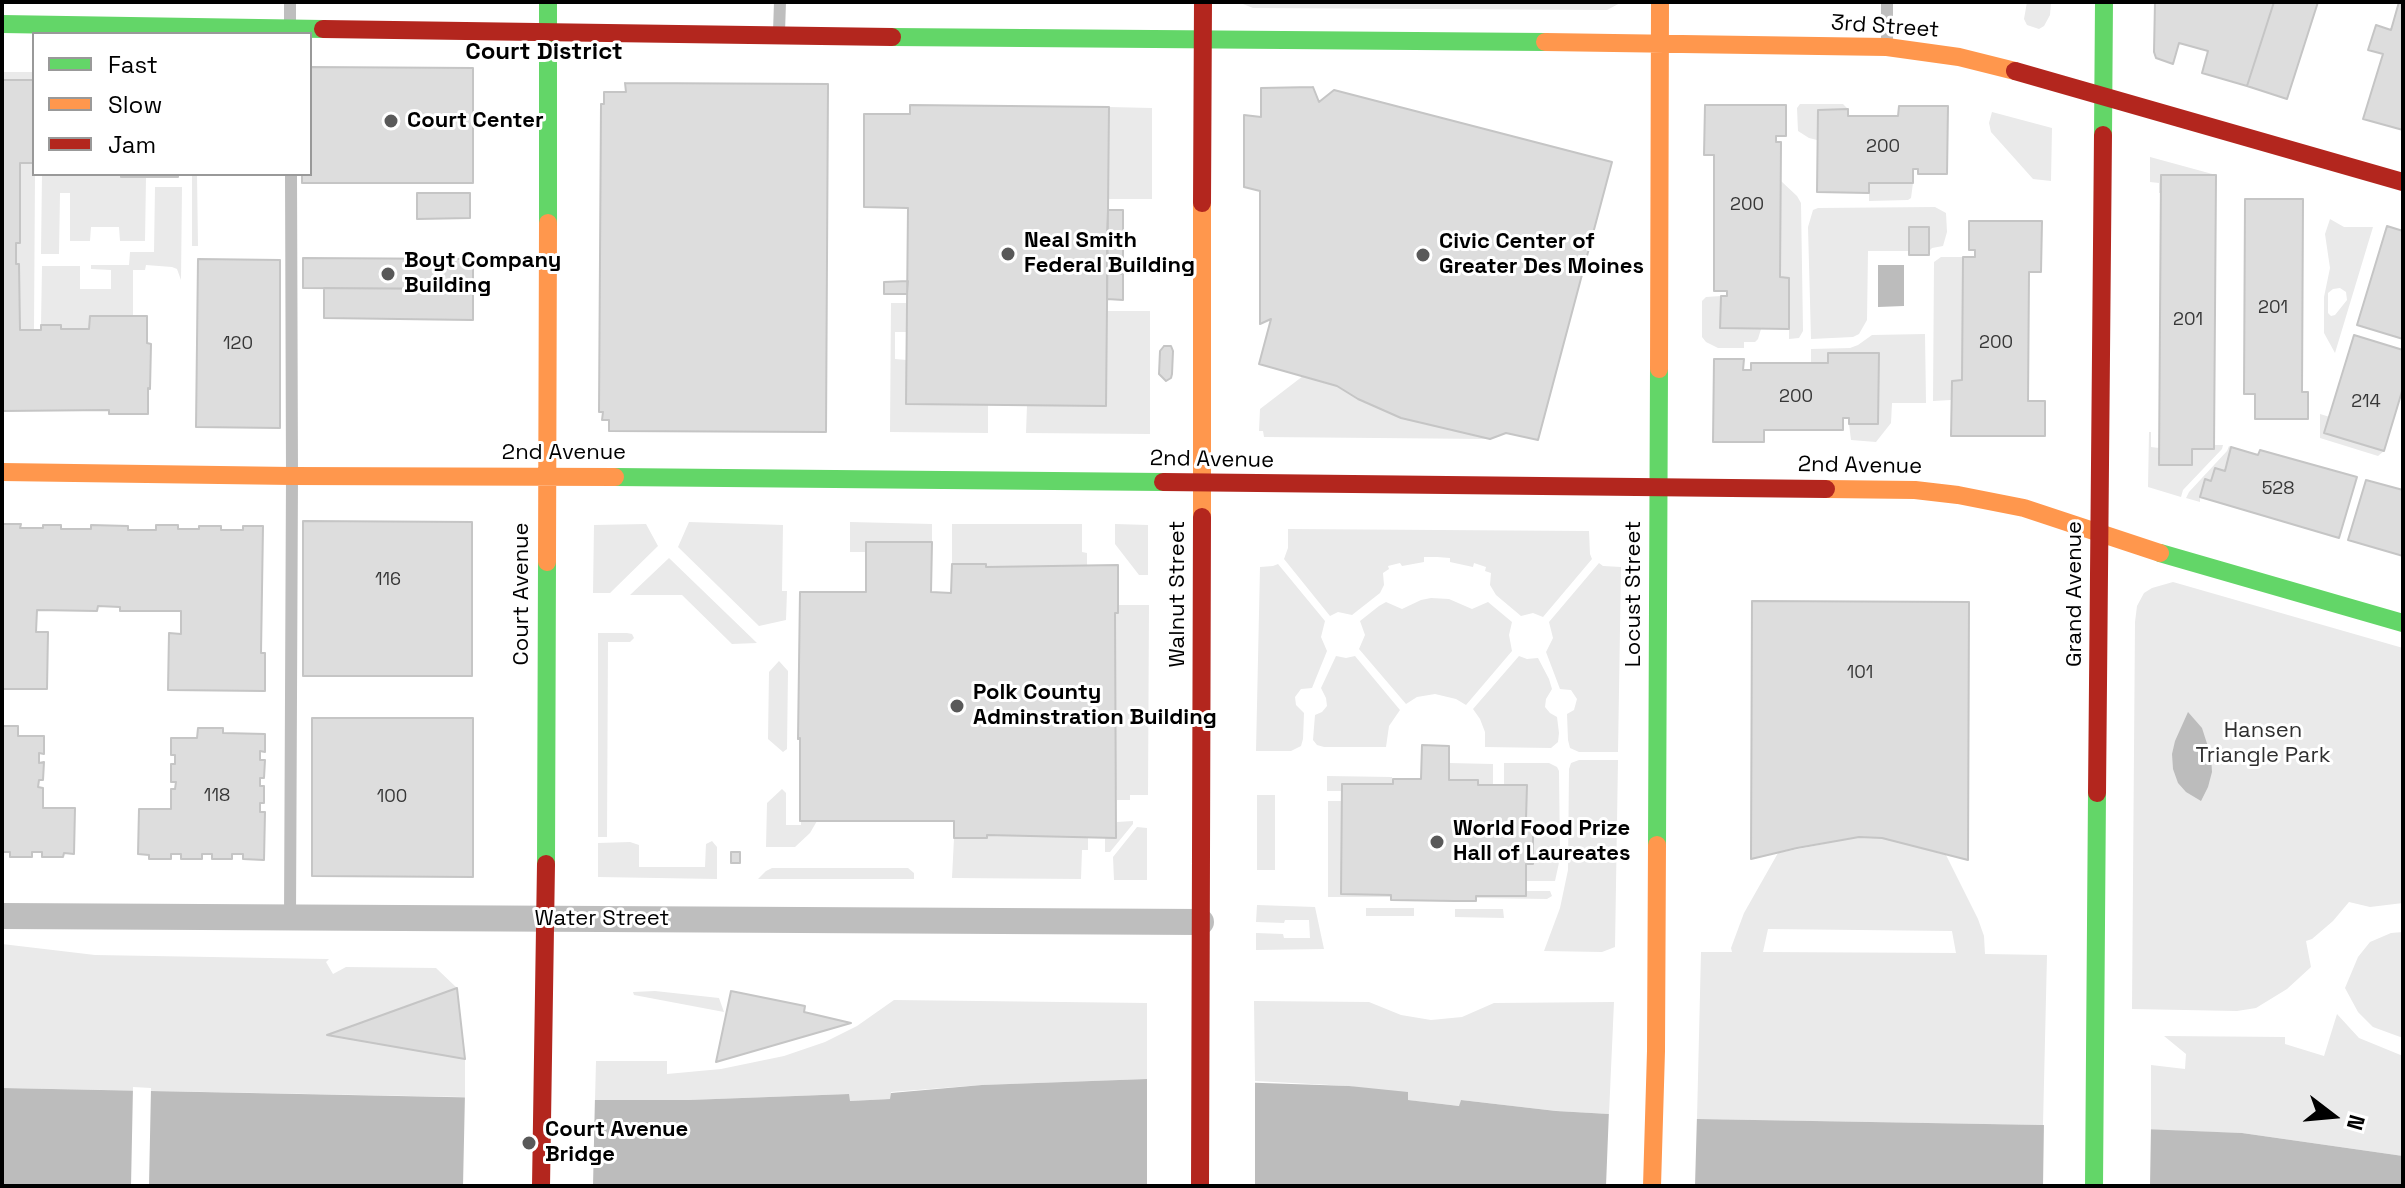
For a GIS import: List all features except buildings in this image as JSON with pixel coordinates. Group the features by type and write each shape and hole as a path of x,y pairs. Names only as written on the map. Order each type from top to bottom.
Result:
{"main road":[{"name":"Court Avenue","path":"541,1186 546,919 548,2"},
{"name":"Walnut Street","path":"1200,1186 1203,2"},
{"name":"Locust Street","path":"1652,1186 1656,1051 1660,2"},
{"name":"Grand Avenue","path":"2094,1186 2104,2"},
{"name":"3rd Street","path":"2,24 290,31 548,31 1887,47 1959,57 2403,182"},
{"name":"2nd Avenue","path":"2,472 1915,490 1994,501 2051,515 2200,565 2403,623"}],"street":[{"name":"Water Street","path":"2,916 1201,922"}],"lane":[{"path":"290,2 290,31"},
{"path":"779,35 780,2"},
{"path":"1887,2 1887,47"},
{"path":"290,917 291,176"}],"green space":[{"path":"1238,2 1622,2 1607,10 1253,8"},
{"path":"2027,2 2051,2 2050,15 2039,29 2027,25 2024,19"},
{"path":"2,72 32,72 32,80 2,80"},
{"path":"1800,104 1843,104 1848,109 1818,110 1817,140 1798,131 1797,108"},
{"path":"1109,107 1152,108 1152,199 1108,199"},
{"path":"1992,112 2052,128 2051,181 2033,179 1991,132 1989,123"},
{"path":"2150,157 2216,175 2162,175 2159,193 2159,183 2150,182"},
{"path":"20,163 32,163 32,176 35,176 34,330 20,330 16,243 20,242"},
{"path":"42,176 146,177 145,241 120,241 119,227 91,227 90,241 70,241 70,193 60,193 59,254 41,254"},
{"path":"192,176 197,176 198,246 192,246"},
{"path":"1781,181 1801,203 1803,331 1799,338 1789,339 1789,278 1780,277"},
{"path":"1869,183 1913,183 1911,198 1869,201"},
{"path":"155,187 182,187 181,280 177,269 146,265 145,270 133,270 133,316 89,329 41,325 42,266 80,266 80,289 111,289 111,270 91,269 91,265 129,265 130,252 154,252"},
{"path":"1935,207 1946,213 1947,232 1943,246 1929,251 1909,228 1909,251 1868,251 1867,320 1859,334 1811,339 1808,227 1813,210"},
{"path":"2330,219 2344,227 2373,227 2335,353 2324,333 2324,297 2330,268 2325,234","holes":["2340,288 2346,292 2347,300 2331,316 2328,313 2328,293"]},
{"path":"1941,257 1963,257 1962,380 1952,381 1951,400 1933,401 1934,262"},
{"path":"1721,296 1721,328 1761,329 1755,342 1744,342 1744,348 1718,348 1702,337 1702,301 1706,297"},
{"path":"891,303 907,303 907,332 895,332 895,359 907,360 906,404 988,405 988,433 890,432"},
{"path":"1107,311 1150,311 1150,434 1026,433 1027,405 1105,406"},
{"path":"1925,334 1926,403 1892,403 1891,423 1876,442 1851,440 1849,424 1878,423 1879,354 1829,353 1828,363 1811,364 1811,349 1850,348 1872,335"},
{"path":"1303,376 1337,386 1401,418 1490,439 1264,437 1263,431 1259,431 1260,409"},
{"path":"2320,414 2330,417 2325,433 2384,451 2378,456 2320,438"},
{"path":"2149,432 2151,447 2159,448 2159,465 2191,465 2192,449 2214,449 2214,445 2223,445 2183,490 2181,497 2148,487"},
{"path":"2229,446 2225,471 2215,468 2200,502 2186,498 2227,451"},
{"path":"689,522 783,525 782,591 787,591 786,620 759,626 678,547"},
{"path":"850,522 932,524 932,542 867,542 866,552 850,552"},
{"path":"646,524 658,546 610,593 593,593 594,525"},
{"path":"952,524 1082,524 1082,552 1087,553 1087,565 986,567 986,564 952,564"},
{"path":"1115,524 1148,525 1148,575 1139,575 1115,544"},
{"path":"1288,529 1589,531 1592,559 1543,617 1533,613 1521,616 1496,595 1490,585 1491,573 1485,571 1486,567 1474,563 1473,567 1450,562 1450,558 1437,557 1424,557 1424,562 1388,566 1389,569 1383,573 1384,585 1380,593 1352,615 1338,612 1330,616 1284,559 1288,548"},
{"path":"669,558 757,643 732,644 682,595 630,595"},
{"path":"1599,563 1621,567 1618,752 1579,752 1570,748 1567,714 1574,710 1577,699 1571,690 1560,689 1546,652 1553,638 1549,622"},
{"path":"1278,564 1325,621 1321,637 1327,651 1312,688 1301,689 1295,697 1296,705 1304,713 1301,746 1291,751 1256,751 1260,567"},
{"name":"Hansen Triangle Park","path":"2173,582 2403,648 2403,903 2370,907 2349,902 2333,921 2306,941 2311,967 2287,989 2256,1008 2237,1011 2132,1009 2135,622 2137,606 2144,593"},
{"path":"1431,598 1449,599 1472,609 1488,602 1512,622 1509,635 1512,651 1466,705 1435,694 1417,697 1406,704 1359,649 1365,635 1360,621 1379,606 1386,602 1402,609"},
{"path":"1118,605 1149,605 1148,795 1130,795 1130,800 1117,800 1115,790 1115,613 1118,613"},
{"path":"598,633 627,633 634,638 630,642 608,642 607,837 598,837"},
{"path":"1336,656 1355,656 1400,710 1389,726 1386,747 1324,747 1313,740 1315,715 1327,706 1321,688"},
{"path":"1519,656 1538,658 1549,679 1552,689 1545,707 1557,717 1559,733 1558,742 1551,748 1485,747 1485,732 1473,709"},
{"path":"779,661 788,671 787,749 783,752 768,739 769,672"},
{"path":"1579,760 1618,760 1615,947 1602,952 1544,951 1560,908 1568,870 1569,769 1571,763"},
{"path":"1449,763 1493,764 1493,785 1478,785 1478,780 1449,780"},
{"path":"1504,763 1549,763 1559,771 1560,858 1555,881 1526,881 1526,864 1533,864 1533,819 1526,819 1526,785 1504,785"},
{"path":"1327,776 1392,777 1393,784 1343,784 1342,791 1327,791"},
{"path":"782,789 786,793 786,825 801,825 801,820 817,821 810,833 795,847 766,847 767,803"},
{"path":"1257,795 1275,795 1275,870 1257,870"},
{"path":"1328,801 1342,801 1391,897 1328,897"},
{"path":"1133,821 1110,852 1105,852 1105,838 1116,838 1117,822"},
{"path":"1137,827 1147,828 1147,880 1114,880 1113,857"},
{"path":"987,835 1088,838 1088,850 1082,850 1081,879 952,878 954,838 986,838"},
{"path":"1859,837 1882,838 1945,853 1978,919 1984,936 1985,954 2047,955 2043,1125 1697,1119 1701,952 1732,952 1744,913 1778,853","holes":["1768,929 1952,931 1956,953 1763,952"]},
{"path":"712,841 717,847 717,879 598,877 598,843 630,842 639,845 639,867 705,867 706,844"},
{"path":"772,868 908,868 914,873 914,879 758,879"},
{"path":"1526,891 1550,891 1552,896 1547,899 1476,898 1525,896"},
{"path":"1257,905 1315,907 1324,949 1256,950 1256,933 1310,938 1309,920 1256,922"},
{"path":"1366,908 1414,908 1414,916 1366,916"},
{"path":"1455,909 1503,909 1504,918 1455,917"},
{"path":"2403,932 2403,1038 2373,1027 2358,1012 2345,988 2358,957 2370,942 2391,933"},
{"path":"2,944 95,955 329,959 326,962 333,974 346,967 436,968 457,988 465,1059 465,1097 2,1088"},
{"path":"655,991 719,998 724,1012 634,995 633,992"},
{"path":"894,1000 1147,1003 1147,1079 982,1085 891,1092 891,1099 849,1101 848,1094 595,1100 596,1061 667,1061 667,1074 721,1069 784,1056 825,1042 857,1026"},
{"path":"1254,1001 1369,1002 1401,1015 1431,1020 1462,1017 1494,1003 1614,1002 1609,1114 1461,1100 1460,1106 1407,1100 1349,1086 1255,1081"},
{"path":"2337,1014 2359,1038 2403,1056 2403,1156 2242,1133 2151,1130 2151,1065 2185,1069 2186,1054 2164,1036 2285,1037 2285,1044 2324,1056"}],"shaded area":[{"path":"1878,265 1904,265 1904,306 1878,307"},
{"path":"2188,712 2202,728 2211,756 2212,772 2201,801 2178,783 2173,769 2175,741"},
{"path":"1147,1079 1349,1086 1408,1092 1408,1100 1459,1106 1461,1100 1556,1111 1697,1119 2043,1125 2242,1133 2403,1156 2403,1186 2,1186 2,1088 595,1100 849,1094 850,1101 890,1099 891,1093 982,1085"}],"pier":[{"path":"1147,1075 1255,1077 1255,1186 1147,1186"},
{"path":"133,1087 151,1088 149,1186 131,1186"},
{"name":"Court Avenue Bridge","path":"465,1093 595,1096 593,1186 463,1186"},
{"path":"1609,1110 1697,1115 1695,1186 1606,1186"},
{"path":"2044,1121 2151,1126 2150,1186 2043,1186"}],"traffic: fast":[{"path":"548,2 548,223"},
{"path":"2103,135 2104,2"},
{"path":"2,24 323,29"},
{"path":"892,37 1545,42"},
{"path":"1657,845 1659,369"},
{"path":"615,477 1163,482"},
{"path":"2160,553 2403,623"},
{"path":"546,864 547,562"},
{"path":"2094,1186 2097,793"}],"traffic: slow":[{"path":"1659,369 1660,2"},
{"path":"1545,42 1887,47 1959,57 2015,71"},
{"path":"1202,203 1202,517"},
{"path":"547,562 548,223"},
{"path":"2,472 615,477"},
{"path":"1826,489 1915,490 1958,495 2024,508 2160,553"},
{"path":"1652,1186 1657,845"}],"traffic: jam":[{"path":"1202,203 1203,2"},
{"path":"323,29 892,37"},
{"path":"2015,71 2403,182"},
{"path":"2097,793 2103,135"},
{"path":"1163,482 1826,489"},
{"path":"1200,1186 1202,517"},
{"path":"541,1186 546,864"}],"place":[{"name":"Court Center","path":"391,121"},
{"name":"Neal Smith Federal Building","path":"1008,254"},
{"name":"Civic Center of Greater Des Moines","path":"1423,255"},
{"name":"Boyt Company Building","path":"388,274"},
{"name":"Polk County Adminstration Building","path":"957,706"},
{"name":"World Food Prize Hall of Laureates","path":"1437,842"},
{"name":"Court Avenue Bridge","path":"529,1143"}],"district":[{"name":"Court District","path":"544,52"}]}
